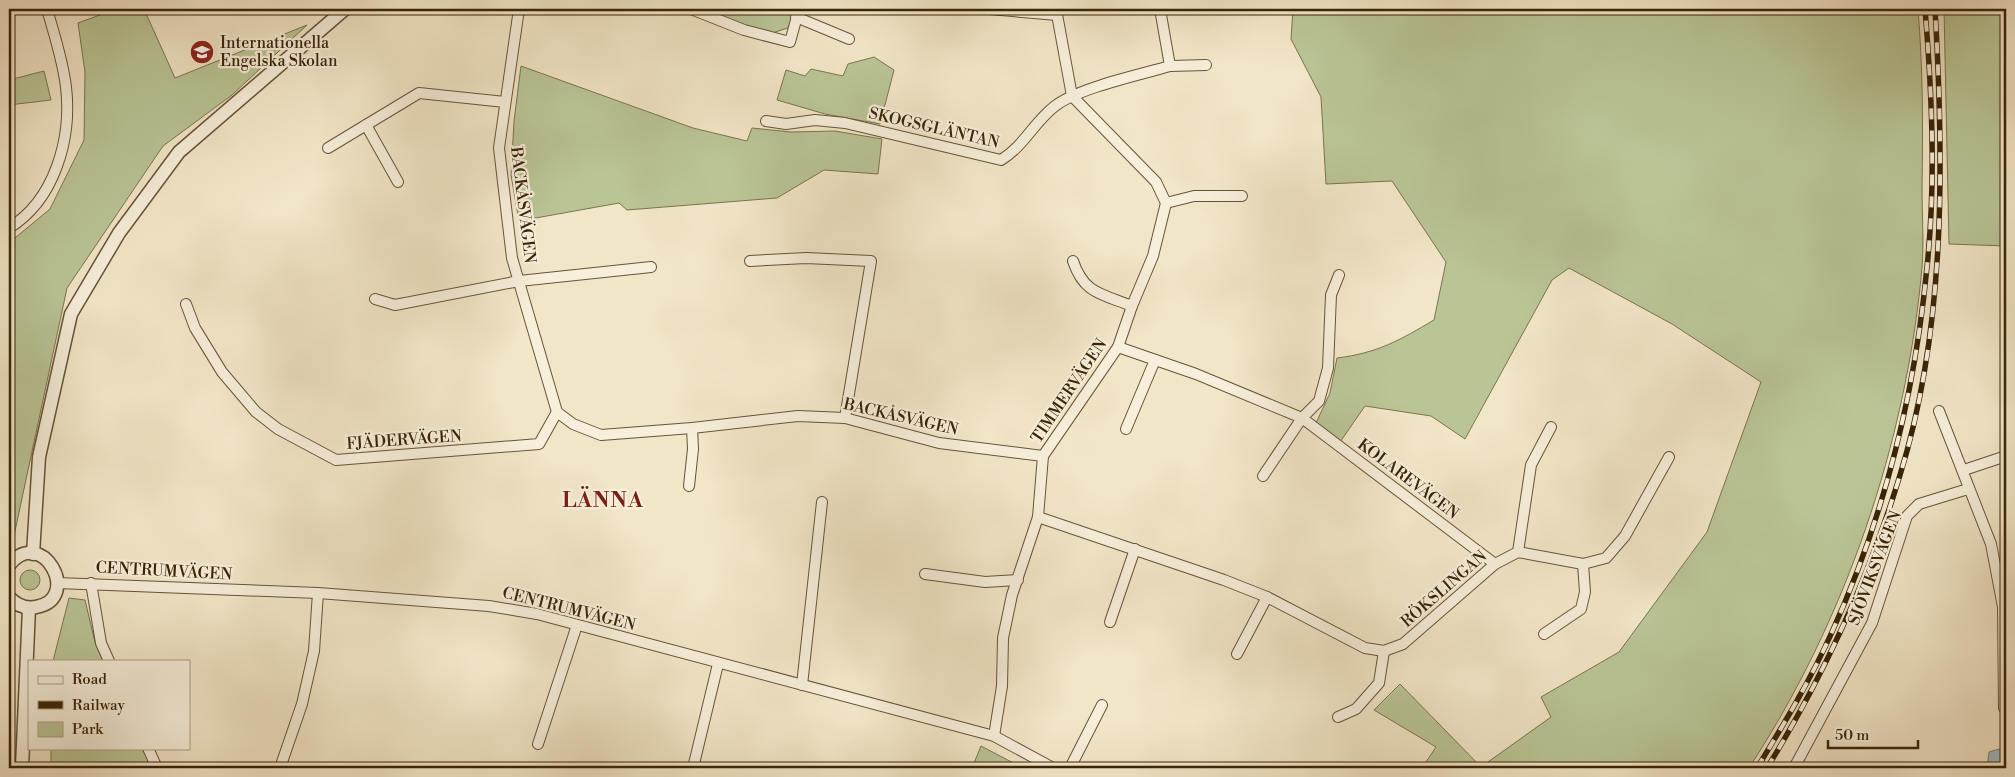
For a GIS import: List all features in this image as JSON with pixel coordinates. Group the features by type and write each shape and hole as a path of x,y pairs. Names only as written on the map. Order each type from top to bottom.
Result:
{"street":[{"path":"9,228 17,223 47,190 59,162 66,124 66,87 47,9"},
{"path":"34,554 39,457 71,314 119,233 179,152 345,9"},
{"name":"BACKÅSVÄGEN","path":"519,9 499,148 512,258 558,412 573,424 601,435 692,428 798,416 845,418 940,443 1043,456"},
{"path":"691,9 744,30 790,42 798,13 849,39"},
{"path":"989,9 1056,12 1072,96 1156,182 1166,203 1194,196 1242,196"},
{"path":"1160,9 1170,66"},
{"path":"1072,96 1170,66 1206,64"},
{"path":"328,148 419,93 505,102"},
{"name":"SKOGSGLÄNTAN","path":"766,121 786,124 815,120 845,123 1001,160 1015,151 1054,107 1072,96"},
{"path":"366,125 398,182"},
{"name":"TIMMERVÄGEN","path":"994,736 1002,686 1003,638 1012,594 1038,517 1043,456 1118,347 1132,306 1153,256 1166,203"},
{"path":"750,261 806,258 871,261 845,418"},
{"path":"1073,261 1078,277 1088,288 1132,306"},
{"name":"BACKÅSVÄGEN","path":"519,281 651,267"},
{"path":"1263,476 1302,418 1319,401 1328,368 1331,295 1339,275"},
{"path":"375,299 395,305 519,281"},
{"name":"FJÄDERVÄGEN","path":"186,304 196,328 222,372 256,412 278,429 336,460 540,444 558,412"},
{"path":"2006,324 2006,345"},
{"name":"KOLAREVÄGEN","path":"1118,347 1196,374 1302,418 1495,564"},
{"path":"1126,428 1155,360"},
{"path":"1939,411 1964,470 1968,489 1991,544 2003,607 2004,708"},
{"path":"1551,427 1531,465 1518,552 1583,564 1606,558 1625,536 1669,457"},
{"path":"689,486 693,449 692,428"},
{"path":"1964,470 2006,456"},
{"name":"SJÖVIKSVÄGEN","path":"1794,768 1872,623 1908,516 1918,504 1968,489"},
{"path":"802,685 822,502"},
{"path":"1038,517 1135,549 1267,597 1365,648 1384,651 1379,684 1356,709 1338,717"},
{"path":"1110,622 1135,549"},
{"name":"RÖKSLINGAN","path":"1384,651 1403,644 1495,564 1518,552"},
{"path":"9,565 17,558 34,554 43,557 51,564 56,573 57,583 55,593 48,601 39,606 29,608 21,606 9,597"},
{"path":"1544,634 1581,609 1585,592 1583,564"},
{"path":"925,574 984,582 1018,580"},
{"name":"CENTRUMVÄGEN","path":"57,583 318,593 489,606 551,617 718,664 994,736 1053,768"},
{"path":"91,583 101,643 109,660"},
{"path":"280,768 302,704 314,651 318,593"},
{"path":"1237,654 1267,597"},
{"path":"22,768 29,608"},
{"path":"538,744 577,625"},
{"path":"694,768 718,664"},
{"path":"1070,768 1102,705"},
{"path":"149,750 157,768"}],"green space":[{"path":"116,9 144,9 175,78 307,25 232,95 163,146 67,288 12,545 9,541 9,243 50,209 84,140 85,72 78,23"},
{"path":"702,9 795,9 788,28 766,35"},
{"path":"1293,9 1918,9 1922,99 1923,258 1914,334 1902,400 1886,465 1866,529 1842,592 1814,653 1783,712 1749,768 1422,768 1436,747 1374,710 1400,684 1481,767 1551,717 1541,697 1619,652 1707,532 1761,382 1672,324 1569,268 1552,280 1465,439 1431,416 1365,406 1340,442 1316,423 1330,393 1337,358 1365,353 1388,345 1434,320 1446,262 1392,181 1326,184 1321,97 1291,39"},
{"path":"1944,9 2006,9 2006,246 1949,244"},
{"path":"874,57 894,70 880,124 825,114 777,100 786,70 805,76 811,69 843,76 848,64"},
{"path":"521,66 693,128 747,141 752,128 791,132 835,131 882,139 878,174 824,170 777,198 627,210 619,203 519,221 511,175 514,121"},
{"path":"44,71 51,100 9,105 9,80"},
{"path":"26,570 34,570 40,576 40,584 34,590 26,590 20,584 20,576"},
{"path":"69,598 85,600 95,642 103,660 53,660"},
{"path":"981,746 1023,768 972,768"},
{"path":"51,750 145,750 151,762 105,768 51,768"}],"water":[{"path":"2006,747 2006,768 1987,768 1989,752"}],"railway":[{"path":"1757,768 1787,718 1832,632 1867,544 1895,454 1922,314 1930,235 1931,106 1925,9"},
{"path":"1767,768 1788,734 1826,662 1859,589 1888,513 1915,419 1934,303 1938,244 1940,126 1935,9"}],"place":[{"name":"Internationella Engelska Skolan","path":"202,52"}],"district":[{"name":"LÄNNA","path":"603,501"}]}
